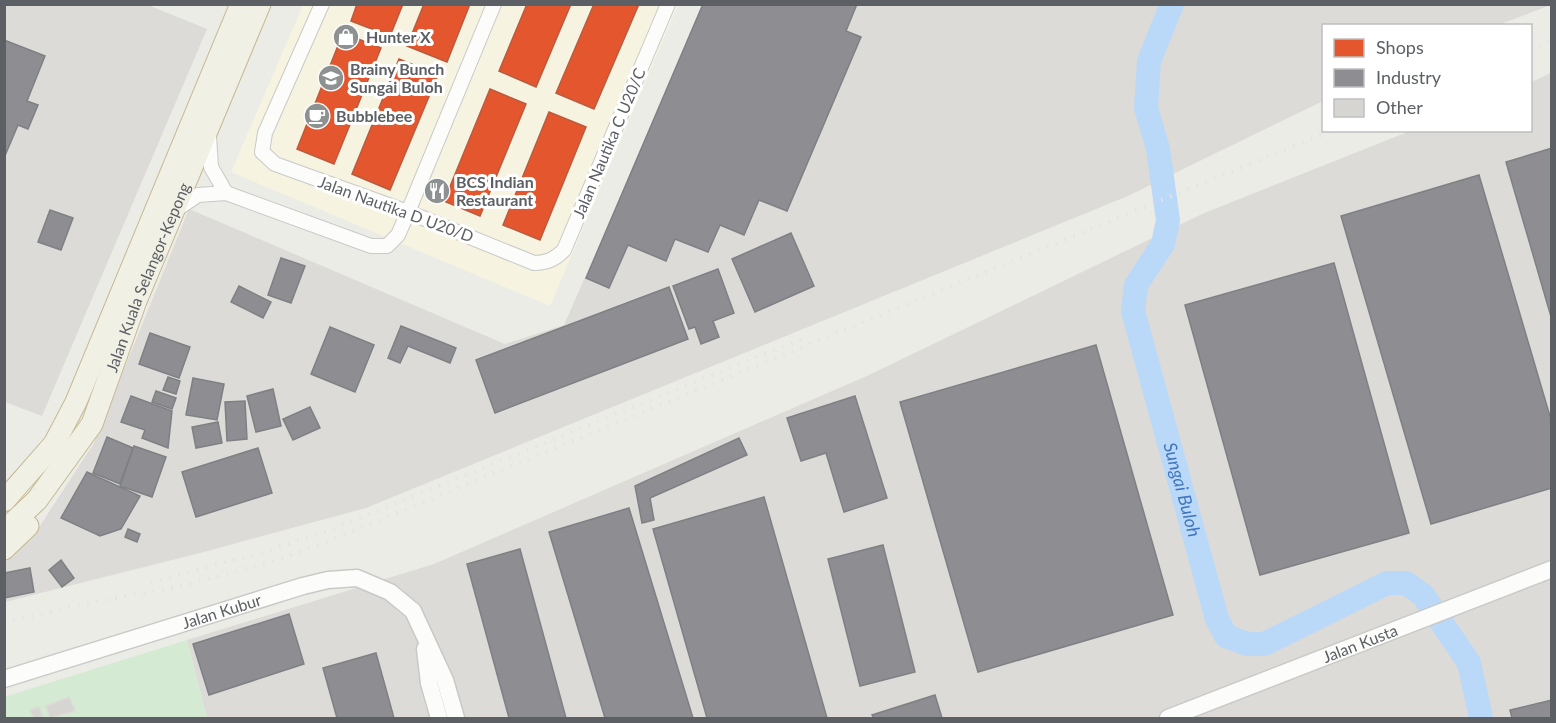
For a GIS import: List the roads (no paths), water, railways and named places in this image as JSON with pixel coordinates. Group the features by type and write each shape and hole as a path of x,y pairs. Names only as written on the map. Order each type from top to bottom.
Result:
{"highway":[{"name":"Jalan Kuala Selangor-Kepong","path":"8,496 54,444 76,402 241,4"},
{"name":"Jalan Kuala Selangor-Kepong","path":"4,531 37,500 92,424 136,301 260,4"},
{"path":"4,549 27,528 66,475 92,424"}],"street":[{"name":"Jalan Nautika D U20/D","path":"322,4 265,133 262,152 274,164 408,212 534,263"},
{"path":"171,215 187,200 198,195 226,193 371,246 387,246 395,239 408,212 494,4"},
{"name":"Jalan Nautika C U20/C","path":"534,263 550,261 564,250 668,4"},
{"path":"208,128 211,167 226,193"},
{"name":"Jalan Kusta","path":"1168,718 1387,635 1551,569"},
{"name":"Jalan Kubur","path":"4,679 328,580 357,578 390,592 413,611 445,680 456,718"},
{"path":"422,630 429,683 439,718"}],"waterway":[{"name":"Sungai Buloh","path":"1172,4 1149,61 1146,108 1158,149 1168,220 1163,244 1136,285 1133,311 1217,619 1226,636 1247,644 1264,644 1387,583 1406,583 1423,595 1469,663 1481,718"}],"railway":[{"path":"1532,48 1552,40"},
{"path":"4,623 82,604 182,586 283,558 1328,132"},
{"path":"151,583 264,552 327,531 804,338"}],"place":[{"name":"Hunter X","path":"346,37"},
{"name":"Brainy Bunch Sungai Buloh","path":"331,78"},
{"name":"Bubblebee","path":"317,116"},
{"name":"BCS Indian Restaurant","path":"437,191"}]}
